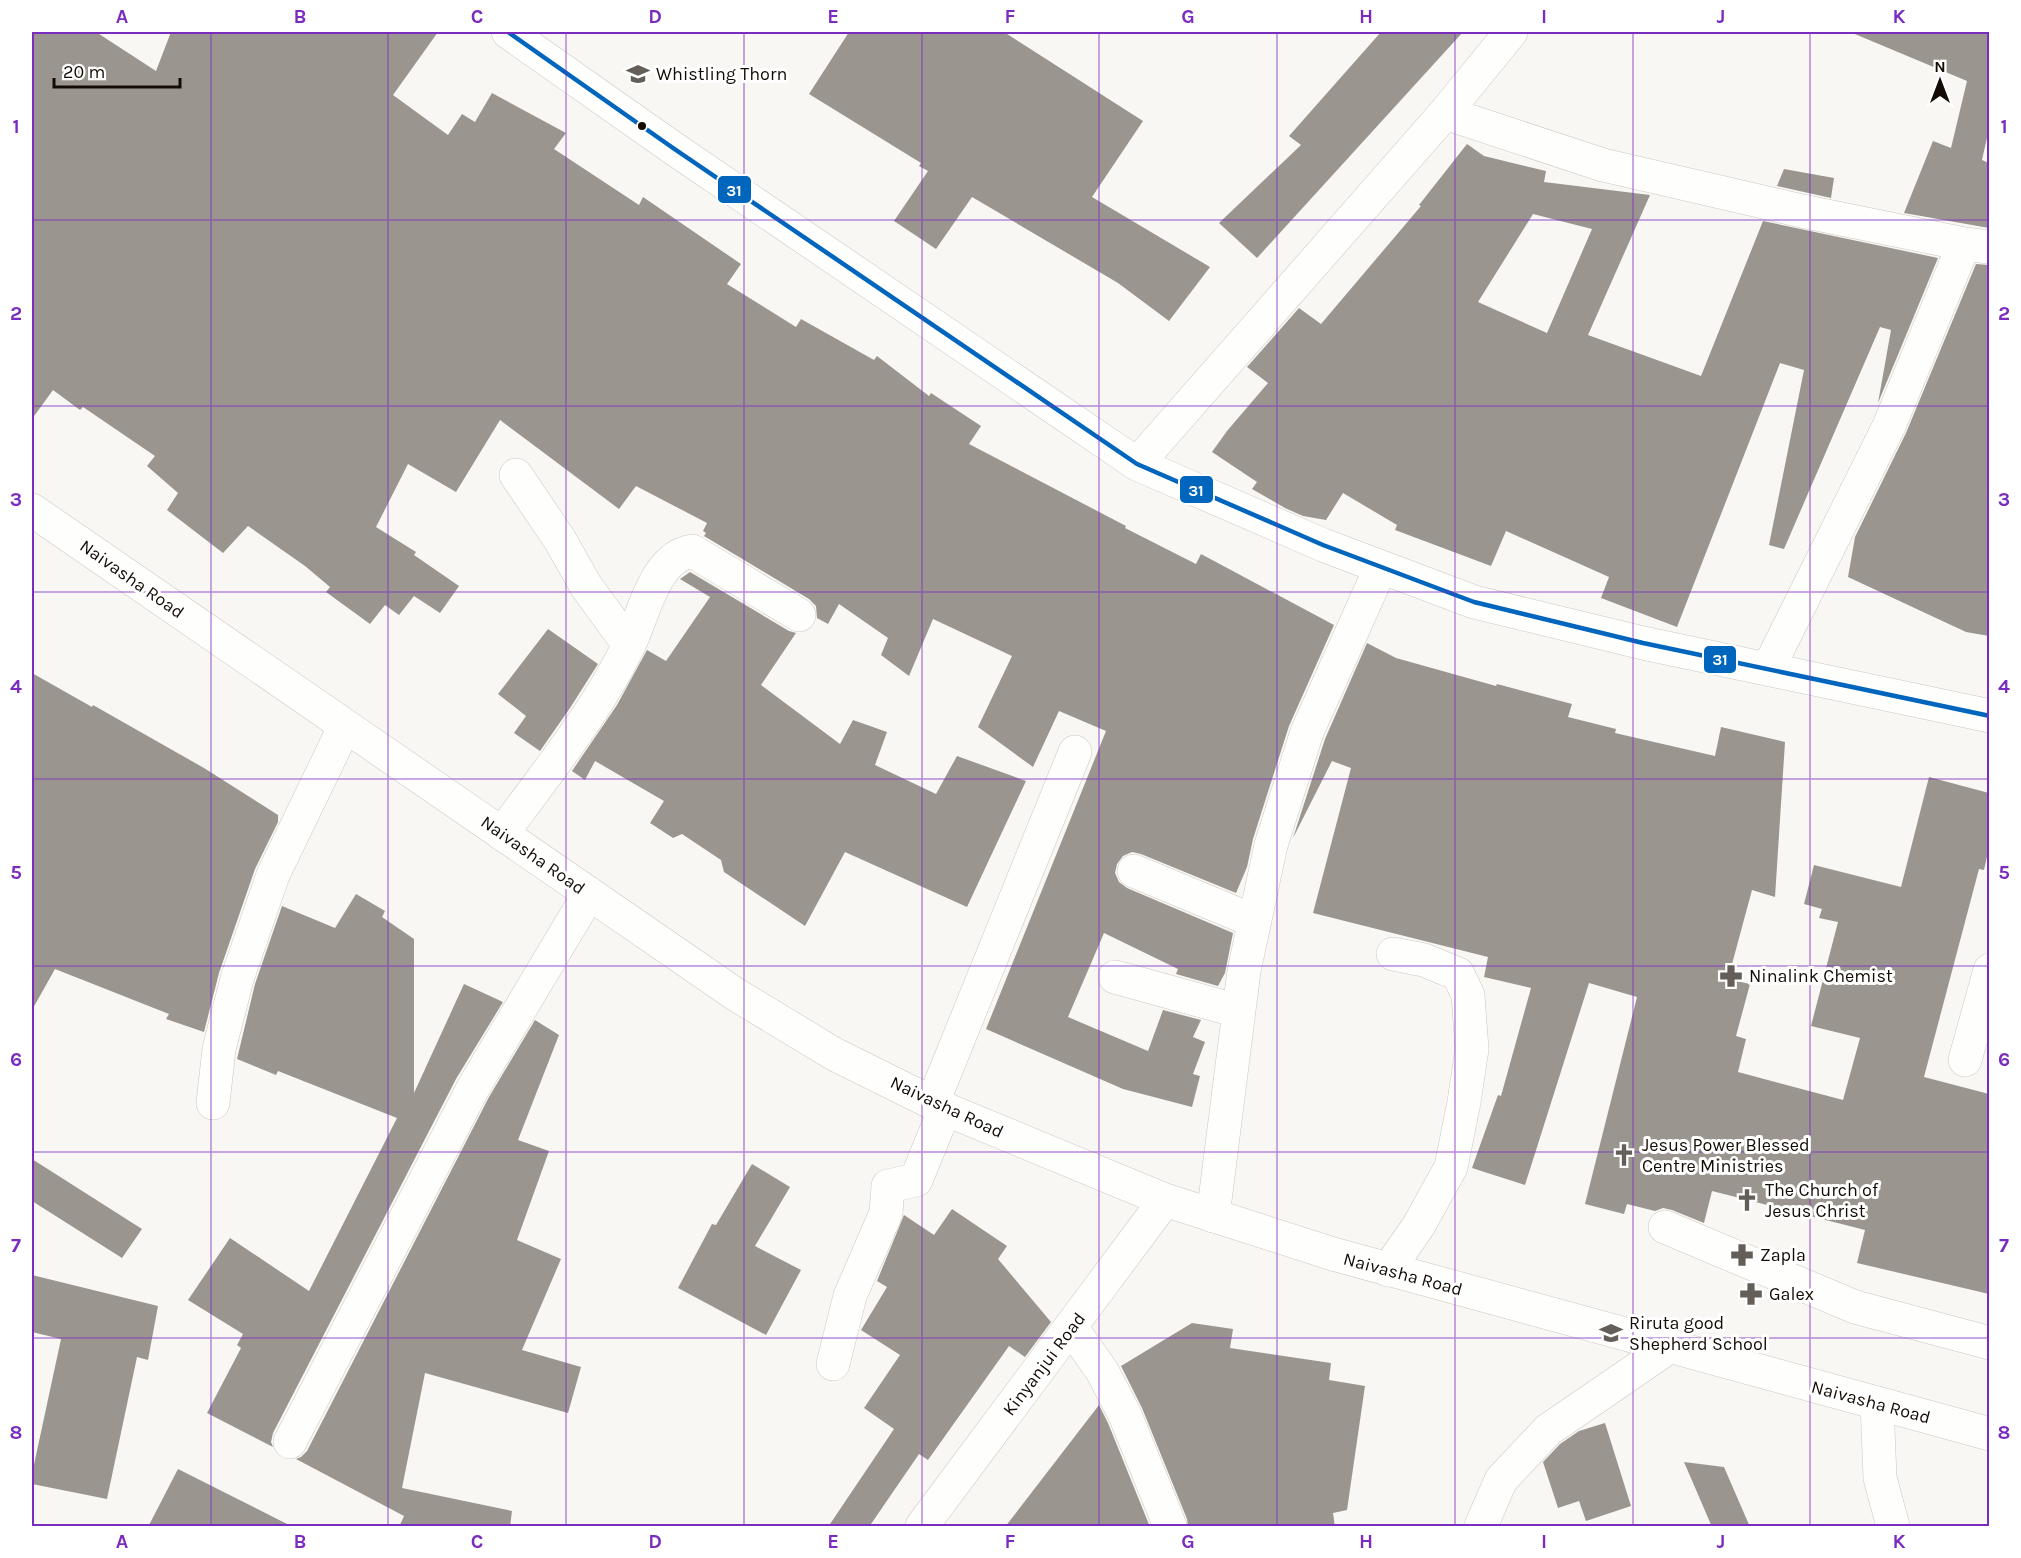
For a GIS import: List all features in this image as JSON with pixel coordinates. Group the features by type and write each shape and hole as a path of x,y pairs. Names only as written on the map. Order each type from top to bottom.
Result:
{"street":[{"path":"508,32 673,148 1137,464 1323,545 1474,602 1643,643 1989,716"},
{"path":"1137,464 1445,113 1511,32"},
{"path":"1445,113 1603,165 1802,211 1977,246 1768,669"},
{"path":"516,475 560,540 586,586 629,645"},
{"name":"Naivasha Road","path":"32,510 735,994 834,1054 939,1106 1165,1200 1333,1254 1989,1434"},
{"path":"502,834 604,693 629,645 660,572 672,558 683,552 692,551 799,615"},
{"path":"1213,1216 1238,1011 1254,921 1271,845 1307,732 1381,567"},
{"path":"213,1103 219,1049 237,979 273,875 345,726"},
{"path":"833,1364 850,1296 886,1213 888,1186 916,1180 939,1106 1075,752"},
{"path":"1134,871 1254,921"},
{"path":"290,1442 473,1088 589,894"},
{"path":"1388,1270 1419,1225 1451,1167 1472,1049 1468,995 1458,974 1424,960 1393,954"},
{"path":"1965,1060 1989,970"},
{"path":"1115,976 1238,1011"},
{"name":"Kinyanjui Road","path":"922,1527 1165,1200"},
{"path":"1665,1227 1855,1307 1989,1344"},
{"path":"1071,1327 1102,1371 1125,1415 1170,1527"},
{"path":"1481,1527 1501,1480 1548,1430 1670,1347"},
{"path":"1876,1403 1880,1478 1893,1527"}],"building":[{"path":"32,32 96,32 156,71 171,32 438,32 393,95 448,135 462,114 475,122 492,93 566,133 554,149 639,205 643,197 741,264 727,284 796,327 801,319 874,360 877,356 929,396 931,393 981,426 969,444 1196,564 1201,554 1334,625 1289,726 1253,839 1247,867 1236,893 1141,854 1132,852 1123,856 1117,864 1115,873 1119,882 1127,888 1233,933 1225,973 1218,986 1176,974 1178,969 1104,933 1068,1017 1148,1051 1163,1010 1201,1020 1193,1037 1205,1042 1193,1074 1200,1076 1192,1107 1123,1089 986,1029 1106,731 1059,711 1033,767 978,727 1012,656 933,619 909,676 881,655 888,638 839,604 828,624 817,618 816,606 809,599 704,536 706,533 703,531 707,523 636,486 619,509 500,420 456,492 408,464 376,527 416,552 414,555 459,586 440,613 414,596 399,615 385,605 370,624 326,592 330,587 305,566 248,526 223,553 167,510 178,493 147,466 155,456 83,407 80,410 53,390 32,419"},
{"path":"849,32 1004,32 1143,121 1092,197 1210,267 1169,321 1118,283 972,197 936,249 894,221 928,171 919,166 921,163 809,94"},
{"path":"1381,32 1463,32 1257,258 1219,223 1301,145 1289,136"},
{"path":"1850,32 1989,32 1989,129 1982,160 1989,163 1989,228 1904,213 1933,141 1951,148 1967,81"},
{"path":"1467,144 1484,156 1546,171 1544,182 1650,195 1588,335 1701,376 1763,221 1938,258 1878,403 1891,330 1880,327 1784,549 1769,545 1804,370 1780,363 1677,627 1601,598 1609,577 1506,531 1491,566 1395,530 1397,525 1343,493 1326,520 1303,516 1252,489 1257,482 1212,452 1268,383 1247,367 1299,308 1321,324 1421,206 1419,205","holes":["1533,214 1592,229 1547,333 1478,302"]},
{"path":"1784,169 1834,178 1831,198 1777,186"},
{"path":"1976,264 1989,265 1989,636 1966,632 1848,577 1855,537 1906,433"},
{"path":"690,572 796,633 761,685 840,744 853,720 887,732 875,765 936,794 957,756 1026,781 967,907 845,852 805,926 724,872 721,860 682,834 673,838 650,823 664,801 595,761 585,780 572,771 617,705 647,650 666,661 710,597 680,579"},
{"path":"548,629 598,664 540,751 514,733 526,716 498,694"},
{"path":"1367,643 1396,658 1496,686 1497,684 1572,704 1568,717 1616,729 1615,733 1715,756 1721,727 1785,742 1775,897 1752,890 1728,979 1750,984 1736,1036 1746,1039 1738,1072 1843,1100 1860,1038 1811,1026 1838,922 1819,918 1822,909 1804,904 1814,865 1901,887 1929,777 1989,793 1989,848 1984,870 1979,869 1924,1077 1989,1094 1989,1294 1857,1263 1865,1230 1712,1191 1704,1223 1663,1208 1655,1211 1627,1204 1624,1214 1585,1204 1637,997 1589,983 1525,1185 1472,1168 1498,1095 1501,1096 1531,988 1484,977 1488,957 1313,913 1351,768 1332,761 1293,838 1325,739"},
{"path":"32,673 204,768 278,815 278,822 255,869 219,973 204,1032 166,1019 169,1014 55,969 32,1010"},
{"path":"356,894 385,911 382,917 414,939 414,1093 464,984 503,1002 456,1079 273,1433 271,1442 273,1447 207,1413 241,1348 237,1345 243,1334 188,1300 230,1238 309,1291 397,1118 278,1071 276,1075 237,1059 255,984 282,906 335,928"},
{"path":"535,1020 559,1035 518,1140 549,1151 517,1240 561,1259 522,1350 581,1367 568,1413 425,1373 402,1488 512,1511 510,1527 399,1527 404,1516 296,1459 307,1451 489,1097"},
{"path":"32,1159 142,1229 122,1258 32,1201"},
{"path":"752,1164 790,1187 755,1246 801,1270 766,1335 678,1288 712,1224 716,1225"},
{"path":"952,1209 1007,1246 998,1259 1051,1322 1025,1357 1009,1346 928,1460 919,1454 869,1527 828,1527 894,1429 864,1408 900,1355 861,1330 887,1287 877,1281 904,1215 934,1235"},
{"path":"32,1275 158,1306 148,1360 137,1357 107,1499 32,1484 32,1474 61,1339 32,1332"},
{"path":"1192,1323 1233,1329 1230,1348 1331,1363 1329,1380 1365,1386 1347,1510 1333,1513 1335,1527 1188,1527 1187,1519 1142,1408 1121,1366"},
{"path":"1099,1405 1150,1527 1005,1527"},
{"path":"1605,1423 1631,1506 1586,1521 1579,1501 1558,1508 1543,1462 1560,1444 1579,1431"},
{"path":"1684,1462 1724,1467 1750,1527 1712,1527"},
{"path":"178,1469 293,1527 148,1527"}],"transit line":[{"name":"31","path":"508,32 673,148 1137,464 1323,545 1474,602 1643,643 1990,716"}],"place":[{"name":"Whistling Thorn","path":"638,74"},
{"name":"Ninalink Chemist","path":"1731,976"},
{"name":"Jesus Power Blessed Centre Ministries","path":"1624,1155"},
{"name":"The Church of Jesus Christ","path":"1747,1200"},
{"name":"Zapla","path":"1742,1255"},
{"name":"Galex","path":"1751,1294"},
{"name":"Riruta good Shepherd School","path":"1611,1333"}]}
